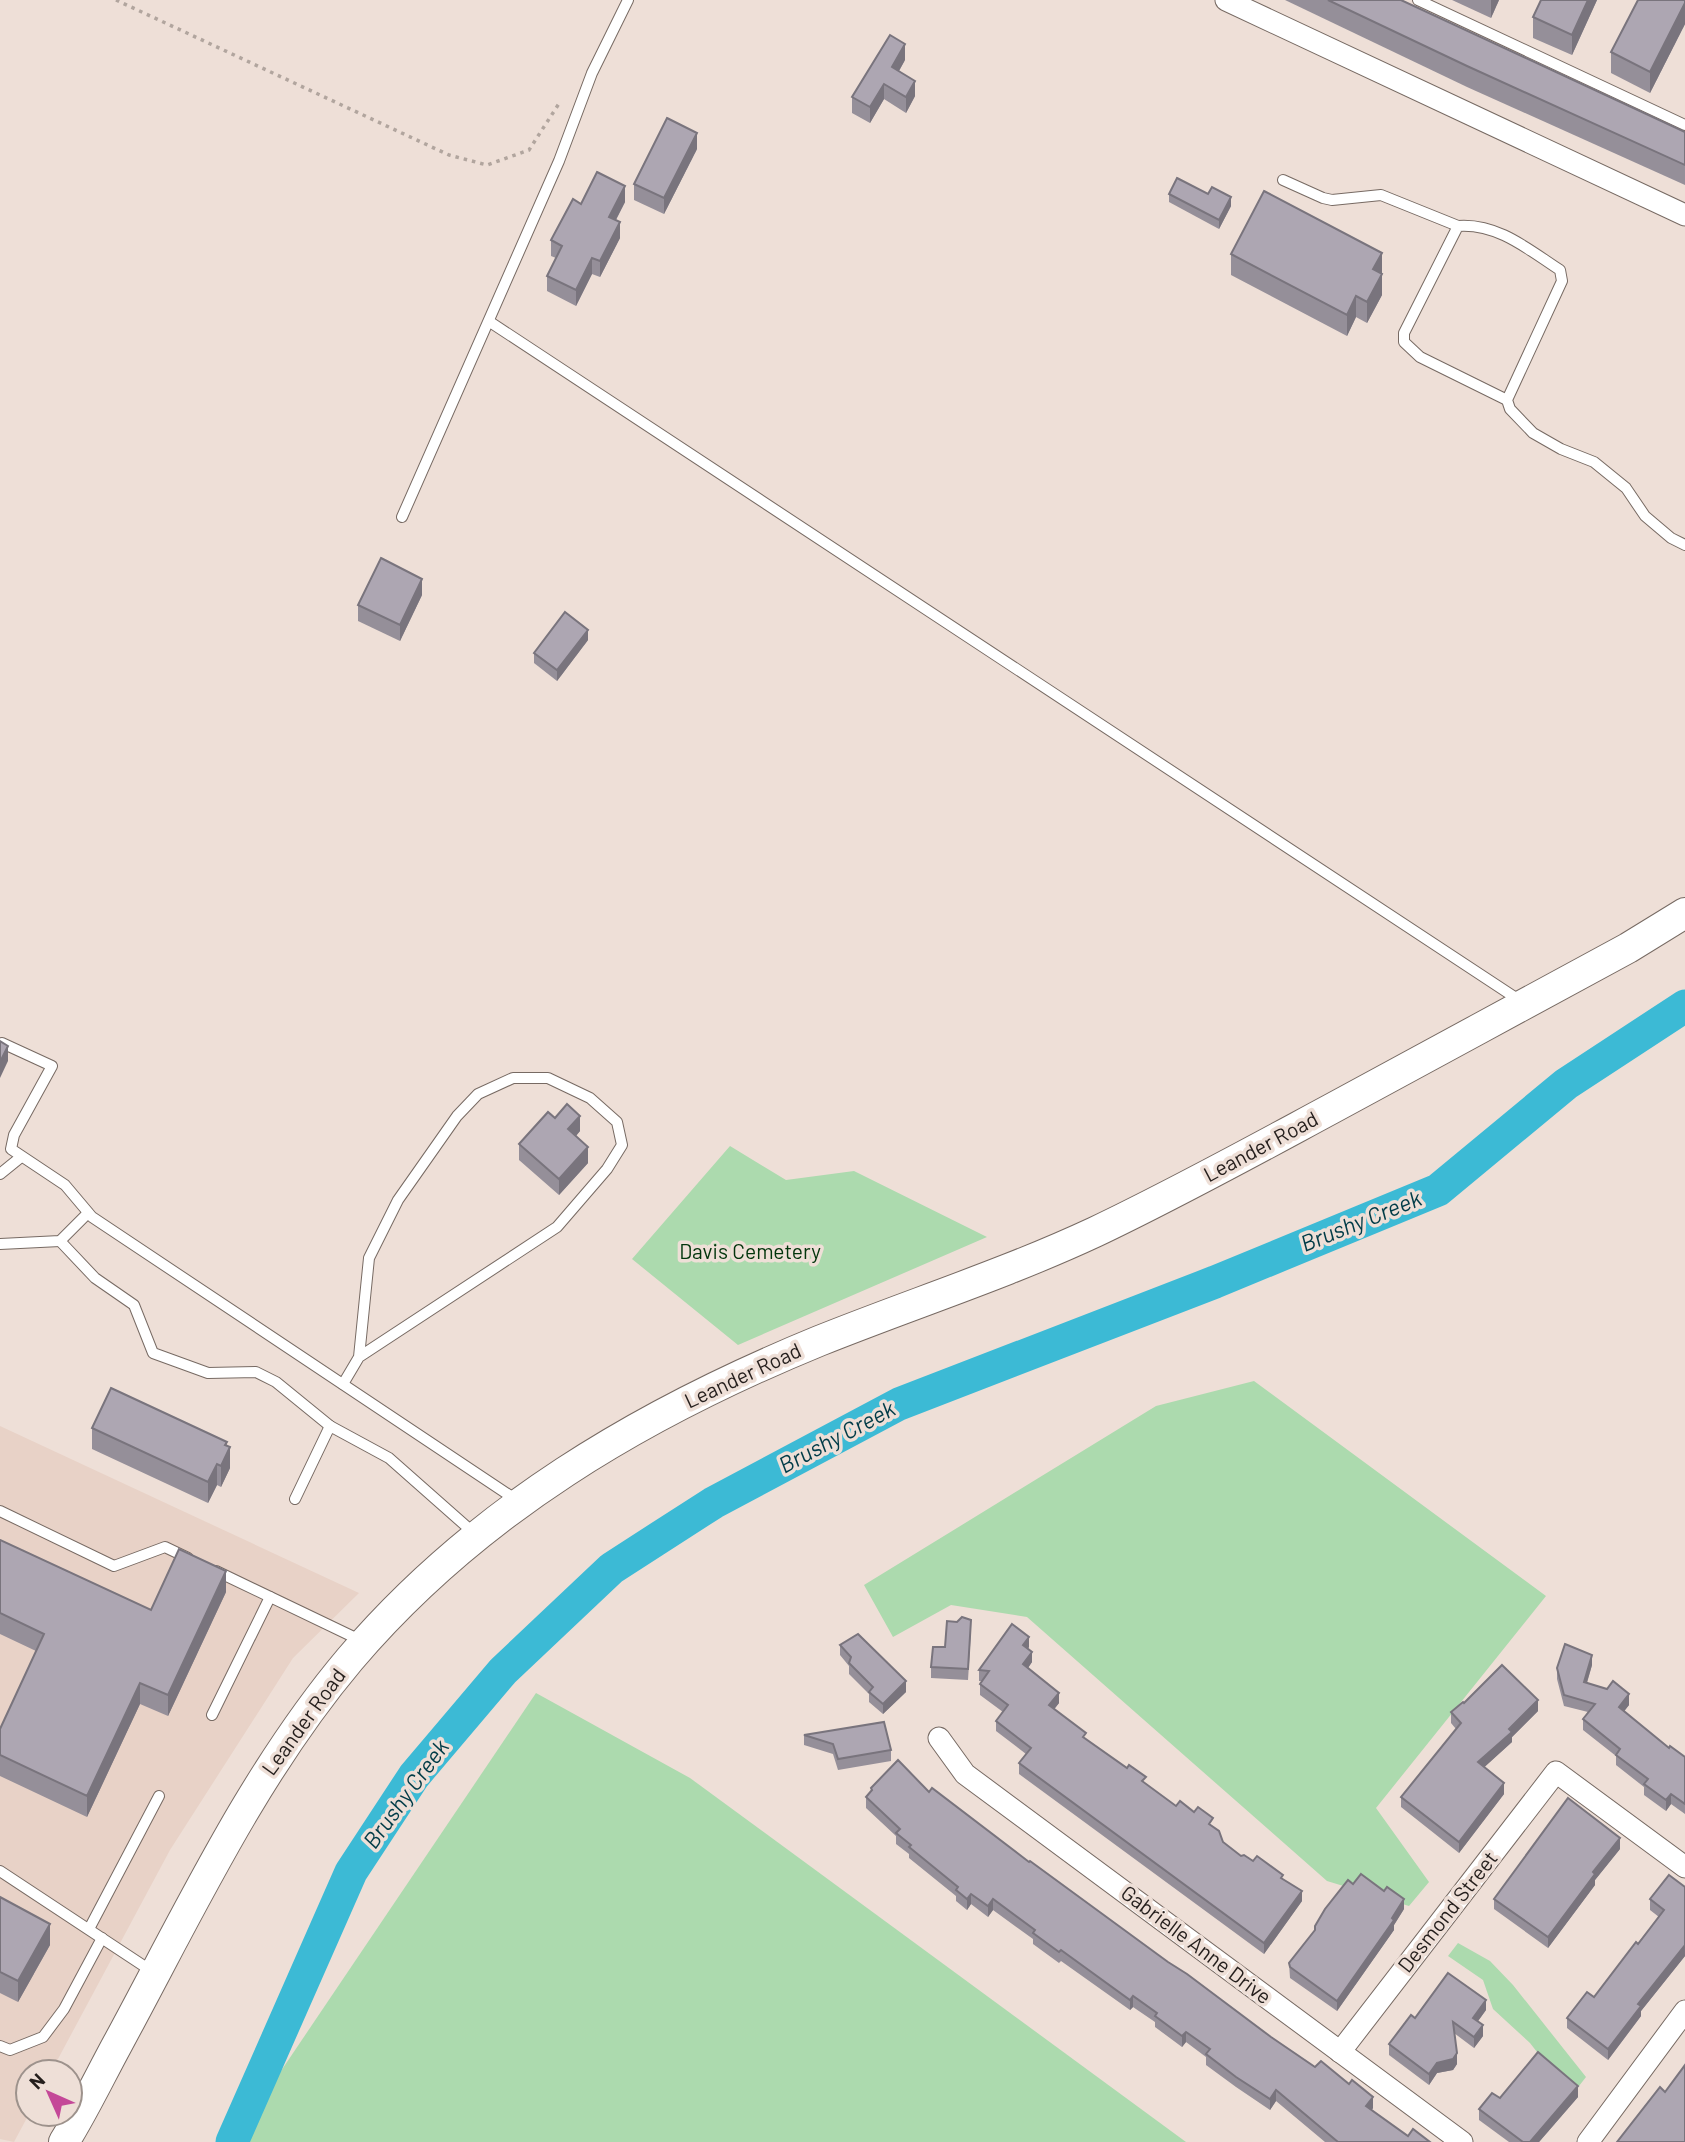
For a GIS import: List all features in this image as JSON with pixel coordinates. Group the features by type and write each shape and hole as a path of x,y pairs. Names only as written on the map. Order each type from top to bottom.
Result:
{"main road":[{"name":"Leander Road","path":"64,2142 255,1790 300,1722 408,1597 520,1502 574,1464 639,1426 746,1372 822,1340 981,1281 1093,1233 1202,1179 1628,948 1685,913"}],"street":[{"path":"1226,0 1685,215"},
{"name":"Gabrielle Anne Drive","path":"939,1738 965,1773 1462,2142"},
{"name":"Desmond Street","path":"1340,2052 1556,1772 1685,1867"},
{"path":"1588,2142 1685,2011"}],"lane":[{"path":"402,517 559,161 592,73 628,0"},
{"path":"1418,0 1685,125"},
{"path":"1283,180 1332,200 1381,195 1458,226 1475,225 1507,235 1560,270 1562,281 1507,400 1510,409 1532,433 1594,462 1626,488 1645,516 1671,538 1685,545"},
{"path":"1458,226 1404,333 1404,342 1420,357 1507,400"},
{"path":"490,322 1524,1004"},
{"path":"2,1043 52,1066 14,1135 11,1149 65,1185 88,1213 520,1502"},
{"path":"343,1384 359,1357 369,1258 398,1200 457,1116 478,1094 513,1078 548,1078 590,1098 617,1122 622,1145 607,1169 557,1227 359,1357"},
{"path":"0,1174 21,1157"},
{"path":"0,1244 60,1241 88,1213"},
{"path":"60,1241 95,1278 134,1305 153,1353 208,1373 256,1372 276,1382 330,1426 388,1458 477,1536"},
{"path":"295,1499 330,1426"},
{"path":"0,1511 114,1566 165,1547 366,1643"},
{"path":"212,1715 270,1597"},
{"path":"89,1930 159,1796"},
{"path":"0,1871 155,1973"},
{"path":"0,2046 10,2050 43,2037 64,2009 102,1938"}],"path":[{"path":"116,0 449,155 487,165 529,150 560,102"}],"shaded area":[{"path":"0,1426 359,1593 293,1658 170,1850 59,2058 14,2058 14,2128 22,2128 14,2142 0,2139"}],"green space":[{"name":"Davis Cemetery","path":"730,1146 786,1180 854,1171 987,1237 738,1345 632,1259"},
{"path":"1254,1381 1546,1596 1376,1808 1429,1882 1409,1906 1327,1881 1027,1617 951,1605 893,1637 864,1585 1156,1406"},
{"path":"536,1693 690,1778 1186,2142 233,2142"},
{"path":"1458,1943 1490,1961 1513,1985 1586,2077 1579,2086 1544,2061 1530,2043 1493,2009 1483,1980 1448,1956"}],"building":[{"path":"1328,0 1401,0 1685,132 1685,165 1467,66"},
{"path":"1541,0 1588,0 1572,35 1533,17"},
{"path":"1638,0 1685,0 1650,72 1611,52"},
{"path":"890,35 905,44 892,67 915,81 906,97 884,84 870,107 852,97"},
{"path":"667,118 697,133 664,198 634,184"},
{"path":"597,172 625,186 609,217 620,222 600,261 592,258 576,290 547,276 562,246 551,240 573,199 581,204"},
{"path":"1177,178 1208,194 1212,187 1231,197 1219,220 1169,194"},
{"path":"1264,191 1382,253 1373,269 1382,274 1367,302 1356,296 1347,315 1231,254"},
{"path":"381,558 422,579 400,625 358,605"},
{"path":"565,612 588,630 557,670 534,653"},
{"path":"0,1041 8,1046 0,1062"},
{"path":"567,1104 580,1116 568,1129 588,1147 559,1179 519,1144 548,1112 555,1118"},
{"path":"111,1388 227,1442 225,1445 230,1447 221,1466 217,1464 208,1482 92,1428"},
{"path":"0,1540 151,1610 179,1549 226,1571 168,1695 140,1683 87,1796 0,1755 0,1729 44,1634 0,1613"},
{"path":"962,1617 971,1620 968,1669 931,1667 933,1647 945,1647 947,1621 957,1622"},
{"path":"1012,1624 1029,1637 1023,1645 1032,1652 1023,1664 1059,1693 1049,1705 1086,1733 1083,1737 1127,1768 1129,1765 1146,1777 1142,1781 1176,1806 1180,1801 1194,1812 1198,1807 1213,1818 1209,1824 1219,1831 1223,1842 1241,1856 1253,1861 1257,1856 1283,1875 1281,1878 1302,1891 1264,1943 1019,1763 1031,1748 996,1721 1008,1705 980,1684 989,1671 979,1670"},
{"path":"858,1634 906,1681 883,1704 869,1692 873,1687 849,1663 851,1657 840,1645"},
{"path":"1565,1644 1592,1655 1584,1682 1607,1689 1613,1681 1629,1694 1619,1707 1669,1748 1670,1746 1685,1757 1685,1804 1671,1794 1666,1800 1644,1784 1648,1779 1616,1755 1620,1749 1583,1719 1595,1704 1564,1695 1557,1668"},
{"path":"1502,1665 1538,1700 1509,1729 1512,1732 1478,1762 1504,1783 1459,1842 1401,1797 1461,1723 1451,1712 1464,1703"},
{"path":"884,1722 891,1750 838,1759 833,1744 804,1735"},
{"path":"898,1760 929,1792 932,1788 1029,1862 1271,2037 1315,2067 1321,2061 1349,2084 1352,2080 1373,2097 1366,2106 1408,2136 1413,2129 1430,2142 1338,2142 1276,2090 1270,2099 1236,2077 1206,2054 1210,2049 1186,2032 1182,2036 1133,1996 1130,2000 1061,1950 1059,1952 1033,1933 1035,1930 993,1899 988,1906 971,1894 967,1899 956,1890 958,1887 909,1847 911,1845 896,1833 900,1829 866,1797 871,1788"},
{"path":"1568,1798 1620,1838 1548,1937 1494,1899"},
{"path":"1361,1874 1384,1891 1387,1887 1404,1899 1392,1918 1394,1920 1337,2001 1290,1967 1289,1963 1348,1880 1353,1884"},
{"path":"1669,1875 1685,1887 1685,1945 1638,2004 1641,2006 1608,2049 1567,2018 1587,1992 1594,1997 1664,1910 1650,1899"},
{"path":"0,1897 50,1924 18,1981 0,1972"},
{"path":"1448,1973 1486,2000 1473,2018 1483,2025 1474,2037 1453,2022 1457,2053 1453,2059 1437,2063 1429,2074 1389,2044 1411,2015 1415,2018"},
{"path":"1538,2052 1578,2086 1530,2142 1523,2142 1479,2109 1492,2093 1500,2098"},
{"path":"1685,2065 1685,2142 1617,2142 1660,2087 1665,2092"}],"waterway":[{"name":"Brushy Creek","path":"232,2142 351,1872 414,1776 503,1671 612,1568 713,1503 899,1404 1215,1282 1438,1190 1566,1084 1685,1006"}]}
